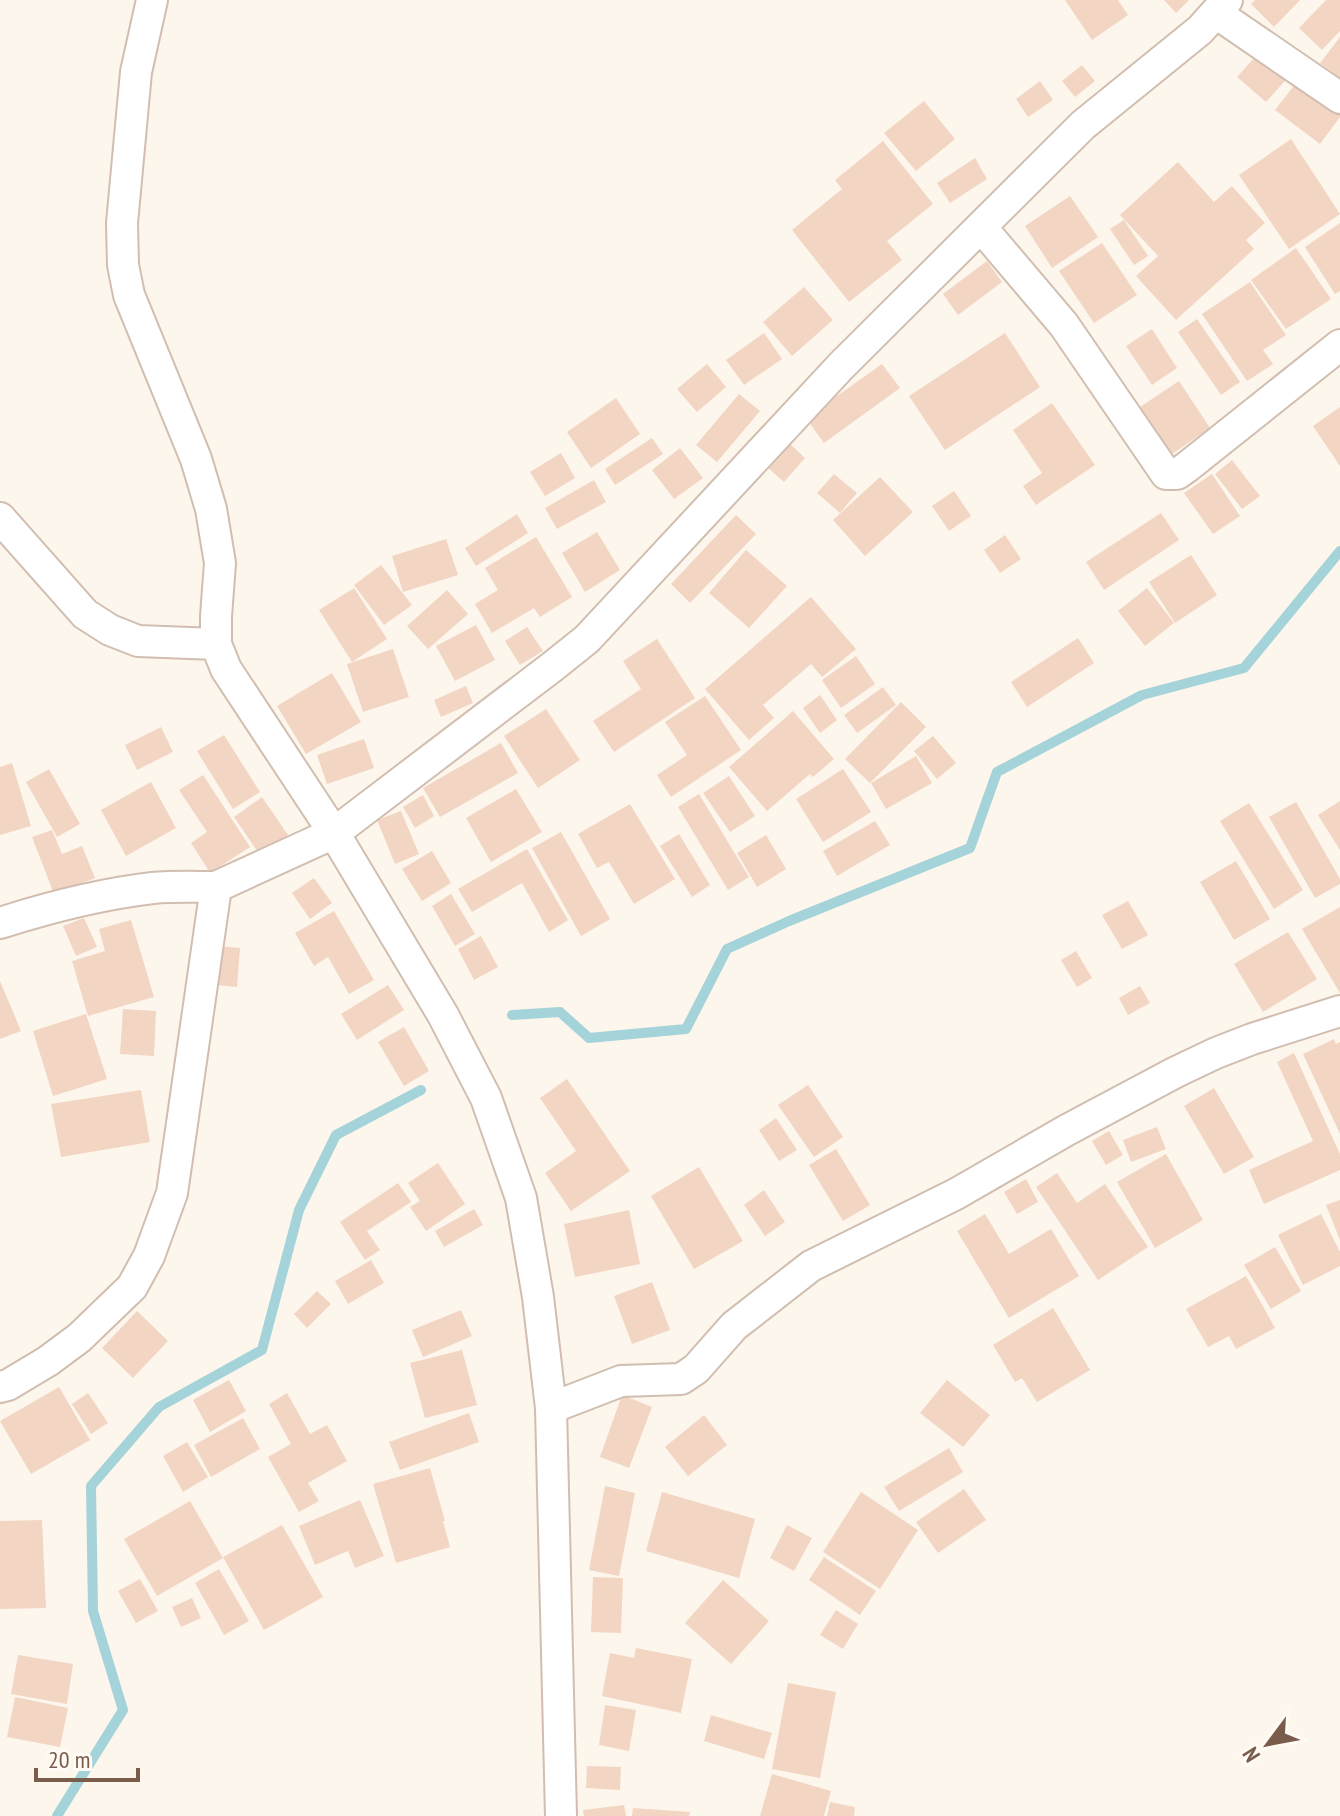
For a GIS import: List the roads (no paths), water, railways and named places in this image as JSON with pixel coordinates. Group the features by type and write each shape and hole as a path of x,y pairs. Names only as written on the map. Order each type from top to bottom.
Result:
{"street":[{"path":"152,0 136,72 122,223 123,265 129,295 196,459 211,509 220,563 216,644 226,669 334,833 443,1015 486,1098 521,1198 538,1297 551,1408 561,1816"},
{"path":"0,923 105,895 155,888 216,887 334,833 587,639 841,366 1083,125 1200,30 1222,6 1340,98"},
{"path":"981,227 1064,325 1166,474 1177,474 1187,467 1340,345"},
{"path":"0,518 85,614 110,630 138,641 216,644"},
{"path":"0,1387 48,1361 79,1338 132,1287 149,1256 172,1193 216,887"},
{"path":"551,1408 621,1381 681,1379 696,1369 734,1326 811,1266 956,1194 1176,1072 1252,1039 1340,1011"}],"waterway":[{"path":"512,1015 560,1012 589,1038 686,1029 727,949 970,848 997,772 1142,695 1244,668 1340,551"},
{"path":"57,1816 123,1710 93,1611 91,1486 159,1407 262,1350 299,1210 336,1135 421,1090"}]}
